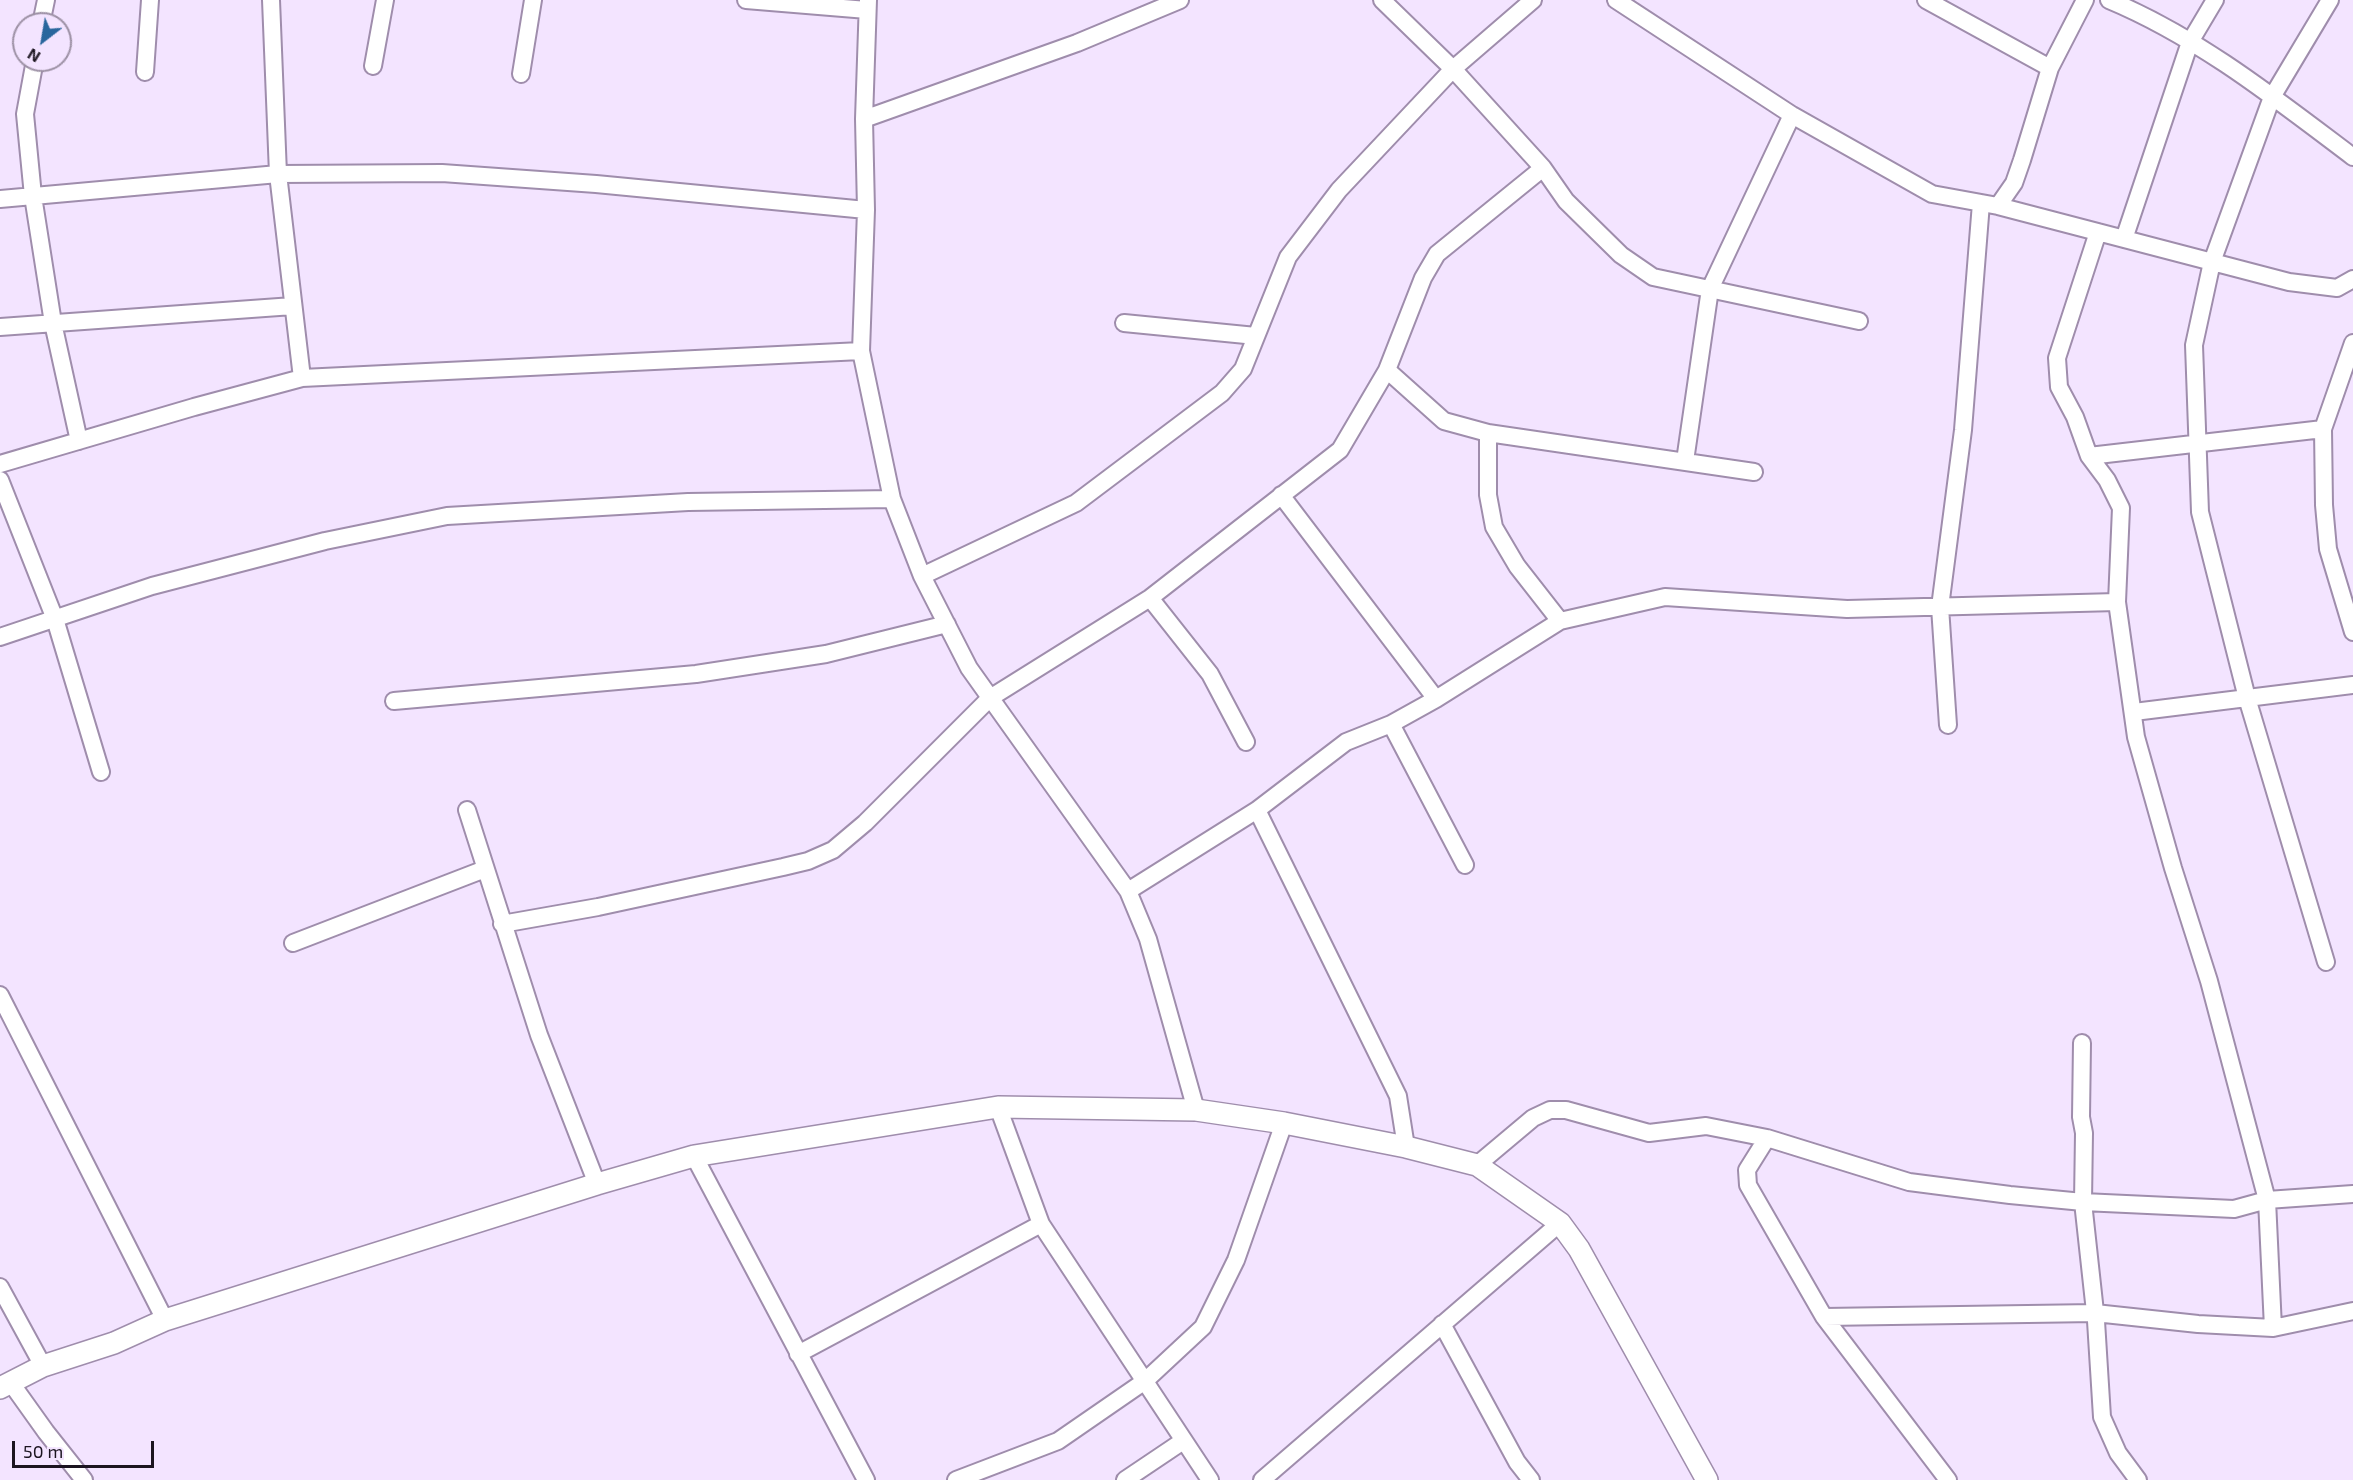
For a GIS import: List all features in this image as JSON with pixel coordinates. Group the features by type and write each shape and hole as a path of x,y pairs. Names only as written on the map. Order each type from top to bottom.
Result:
{"street":[{"path":"145,72 150,0"},
{"path":"271,0 278,174 302,378"},
{"path":"373,66 385,0"},
{"path":"521,74 532,0"},
{"path":"746,0 867,5 864,119 866,210 861,351 892,499 922,576 969,668 1128,891 1148,939 1196,1110"},
{"path":"864,119 1077,43 1180,0"},
{"path":"1382,0 1453,69 1543,168 1566,201 1621,255 1653,277 1859,321"},
{"path":"922,576 1076,503 1221,393 1242,369 1287,257 1339,190 1453,69 1533,0"},
{"path":"1616,0 1792,114 1932,194 1990,204 2289,282 2337,288 2353,279"},
{"path":"1926,0 2050,68"},
{"path":"1948,725 1940,607 1990,204 2014,183 2050,68 2085,0"},
{"path":"2109,0 2145,15 2190,42 2351,151"},
{"path":"2124,239 2190,42 2215,0"},
{"path":"2326,962 2247,698 2200,512 2194,345 2212,262 2272,97 2330,0"},
{"path":"33,72 25,114 33,196 52,323 79,441"},
{"path":"1685,461 1710,289 1792,114"},
{"path":"502,924 598,907 783,867 808,861 832,850 865,823 990,698 1150,598 1340,450 1387,370 1423,278 1437,254 1543,168"},
{"path":"0,199 278,174 442,173 596,184 866,210"},
{"path":"2098,232 2057,357 2059,387 2089,456 2107,480 2121,508 2117,602 2136,738 2173,868 2209,981 2267,1200 2273,1328"},
{"path":"0,327 293,306"},
{"path":"1124,323 1256,336"},
{"path":"2353,343 2323,429 2324,505 2328,549 2353,632"},
{"path":"0,464 302,378 861,351"},
{"path":"1387,370 1444,421 1488,433 1754,472"},
{"path":"2089,456 2323,429"},
{"path":"1488,433 1488,495 1494,527 1517,566 1560,621"},
{"path":"0,480 55,620 101,772"},
{"path":"1281,495 1436,699"},
{"path":"0,638 152,586 325,541 447,516 688,502 892,499"},
{"path":"1128,891 1257,810 1346,742 1390,724 1436,699 1560,621 1665,597 1847,609 2117,602"},
{"path":"1150,598 1210,674 1246,742"},
{"path":"394,701 696,674 826,654 947,624"},
{"path":"2134,712 2353,685"},
{"path":"1390,724 1465,865"},
{"path":"467,810 539,1035 597,1184"},
{"path":"1257,810 1398,1096 1406,1147"},
{"path":"293,943 485,869"},
{"path":"0,995 165,1320"},
{"path":"2082,1043 2081,1117 2084,1134 2084,1202 2102,1417 2118,1453 2138,1480"},
{"path":"998,1107 1041,1224 1210,1480"},
{"path":"84,1480 6,1386 43,1366 114,1343 165,1320 597,1184 694,1156 998,1107 1196,1110 1284,1123 1406,1147 1477,1165 1560,1223 1579,1248 1704,1479"},
{"path":"1477,1165 1533,1118 1550,1110 1566,1110 1649,1133 1706,1126 1767,1138 1909,1182 2010,1195 2084,1202 2234,1209 2267,1200 2353,1194"},
{"path":"956,1480 1058,1441 1145,1381 1203,1327 1236,1260 1284,1123"},
{"path":"1767,1138 1747,1170 1748,1185 1824,1317 1948,1480"},
{"path":"694,1156 866,1480"},
{"path":"1262,1480 1560,1223"},
{"path":"798,1354 1041,1224"},
{"path":"0,1287 43,1366"},
{"path":"1824,1317 2095,1313 2198,1324 2273,1328 2353,1311"},
{"path":"1442,1324 1517,1462 1531,1480"},
{"path":"1125,1480 1183,1441"}]}
